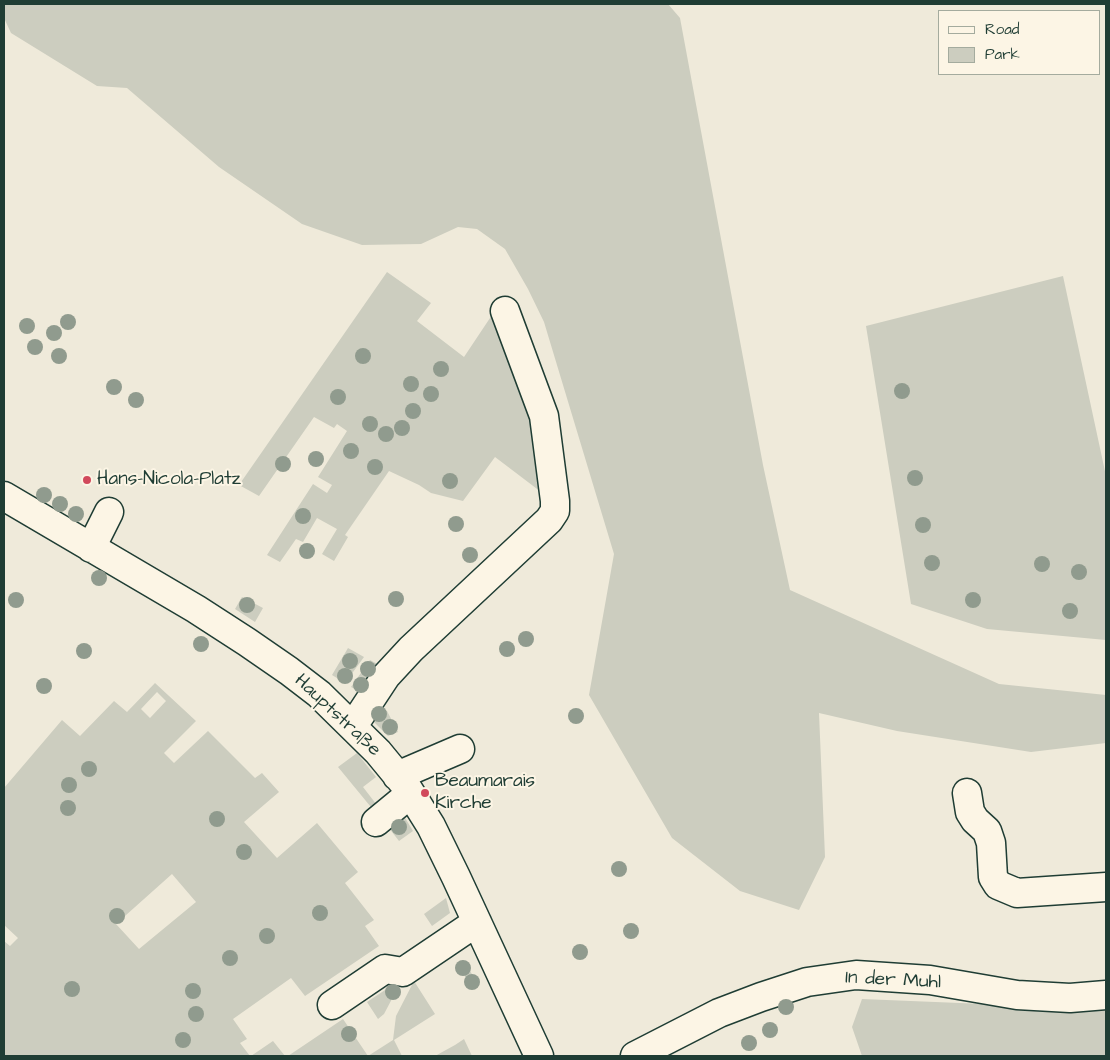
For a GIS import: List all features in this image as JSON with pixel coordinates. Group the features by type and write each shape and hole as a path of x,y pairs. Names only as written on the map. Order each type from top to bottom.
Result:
{"street":[{"path":"353,726 386,676 411,649 550,520 555,511 544,416 505,311"},
{"name":"Hauptstraße","path":"4,496 196,609 247,642 311,688 353,726 378,752 404,785 431,826 539,1056"},
{"path":"91,548 109,512"},
{"path":"376,822 404,785 460,749"},
{"path":"967,793 970,812 975,820 987,831 992,843 993,877 998,884 1017,893 1106,886"},
{"path":"332,1005 386,969 403,972 477,922"},
{"name":"In der Muhl","path":"635,1056 719,1014 761,997 807,982 856,975 930,980 1017,995 1070,998 1106,995"}],"green space":[{"path":"4,4 668,4 680,18 763,465 790,590 999,684 1106,695 1106,743 1031,752 897,731 819,713 825,857 799,910 740,891 672,838 589,695 614,554 544,322 505,249 477,229 458,227 421,244 362,245 302,224 219,167 127,88 97,86 11,33 4,18"},
{"path":"387,272 431,303 417,321 464,357 498,306 534,402 549,498 495,457 463,501 431,493 419,485 389,471 345,535 348,537 334,561 322,554 337,529 317,518 303,542 296,539 280,562 267,555 313,484 327,493 332,485 318,477 347,431 337,424 334,428 314,417 259,496 239,485"},
{"path":"1063,276 1106,476 1106,640 987,629 911,604 866,326"},
{"path":"242,597 263,608 255,622 235,609"},
{"path":"348,648 364,657 345,683 332,675"},
{"path":"370,660 387,669 363,693 351,687"},
{"path":"155,683 196,721 164,753 174,763 208,731 255,778 262,773 279,792 244,822 277,858 317,823 358,872 345,883 374,920 365,926 379,946 305,996 291,978 233,1019 247,1039 240,1043 250,1056 4,1056 4,941 10,946 18,938 4,925 4,788 62,720 80,736 114,701 127,712","holes":["157,692 166,701 150,718 141,709","172,874 196,902 139,949 116,924"]},
{"path":"373,707 387,711 398,732 388,736 367,715"},
{"path":"357,753 376,777 363,787 380,809 375,812 338,767"},
{"path":"401,811 413,831 399,841 385,823"},
{"path":"446,898 450,913 432,926 424,914"},
{"path":"463,960 479,985 473,989 457,964"},
{"path":"403,978 384,1014 378,1019 367,1002"},
{"path":"414,981 435,1014 394,1040 402,1056 368,1056 393,1040 396,1016"},
{"path":"862,999 1106,1009 1106,1056 862,1056 852,1027"},
{"path":"343,1019 368,1056 288,1056"},
{"path":"464,1039 472,1056 435,1056 455,1045"},
{"path":"273,1041 285,1056 251,1056"}],"place":[{"name":"Hans-Nicola-Platz","path":"87,480"},
{"name":"Beaumarais Kirche","path":"425,793"}]}
